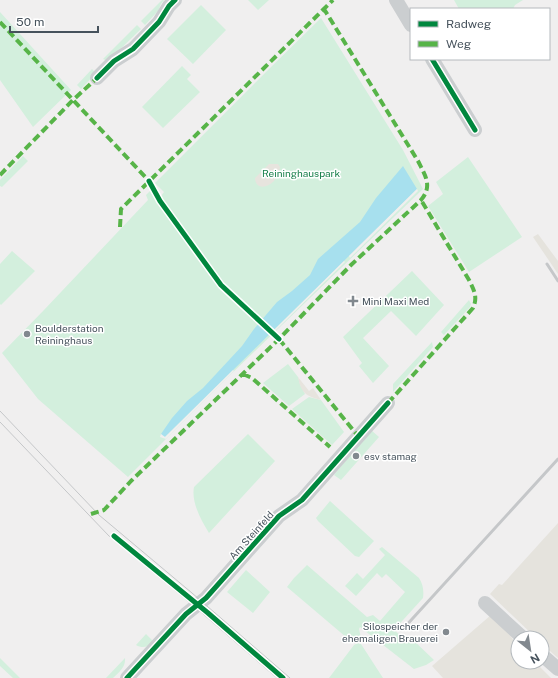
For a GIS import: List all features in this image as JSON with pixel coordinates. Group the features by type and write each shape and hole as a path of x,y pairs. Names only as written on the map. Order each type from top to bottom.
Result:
{"street":[{"path":"97,78 114,61 133,48 160,22 169,6 175,0"},
{"path":"396,0 410,23"},
{"path":"433,60 475,130"},
{"name":"Am Steinfeld","path":"126,678 186,614 206,598 279,516 302,500 388,403"},
{"path":"485,603 514,630"},
{"path":"550,662 558,669"}],"shaded area":[{"path":"538,234 558,261 558,274 533,237"},
{"path":"558,523 558,658 550,651 550,630 528,630 490,594 499,584 502,585"},
{"path":"491,615 498,620 510,636 510,670 543,670 551,678 443,678 432,666"}],"green space":[{"path":"162,0 164,0 158,11 145,25 141,21"},
{"path":"248,0 269,0 258,10"},
{"path":"454,0 523,0 515,5 514,8 458,8"},
{"path":"201,5 226,30 193,64 167,39"},
{"path":"0,12 71,90 33,127 0,80"},
{"name":"Reininghauspark","path":"321,18 403,150 423,189 228,377 128,477 38,399 2,353 148,200 146,195 150,191 157,201 164,192 155,183"},
{"path":"137,25 141,29 108,61 103,59"},
{"path":"182,66 191,75 187,79 200,92 163,128 142,107"},
{"path":"92,69 96,73 81,89 77,85"},
{"path":"23,156 28,161 2,187 0,186 0,180"},
{"path":"468,157 522,237 469,272 428,206 443,194 436,182"},
{"path":"12,251 35,271 1,305 0,264"},
{"path":"412,271 444,305 416,336 391,311 363,338 389,366 373,383 359,366 362,363 343,337"},
{"path":"469,300 471,304 470,307 444,335 441,332"},
{"path":"432,342 433,347 393,392 393,384"},
{"path":"288,364 298,377 305,394 289,406 263,383"},
{"path":"309,397 321,400 344,432 332,445 292,409"},
{"name":"esv stamag","path":"371,430 379,437 341,480 334,475"},
{"path":"248,434 275,461 209,533 195,505 193,493 194,487"},
{"path":"330,501 374,541 359,557 355,556 316,518"},
{"path":"382,547 419,578 422,585 423,598 394,630 408,642 411,638 434,660 426,665 414,669 360,627 361,638 353,643 287,587 307,565 367,617 373,615 380,621 405,592 386,574 382,578 377,573 356,596 345,586 357,573 363,579 385,555 379,549"},
{"path":"246,570 270,592 253,613 227,592"},
{"path":"146,634 153,641 145,647 136,645"},
{"path":"358,643 361,644 383,678 329,678 354,645"},
{"path":"0,658 20,678 13,678 0,666"},
{"path":"125,658 123,667 120,671 113,678 106,678"}],"sand":[{"path":"269,164 278,164 280,167 279,173 276,179 268,186 259,186 256,183 255,178"},
{"path":"298,377 309,391 313,388 321,400 305,393 301,387"}],"water":[{"path":"403,166 417,189 165,437 162,436 161,434 172,418 187,401 203,388 242,346 277,302 310,275 318,259 360,222 376,198"}],"pier":[{"path":"417,189 418,191 350,258 349,256"},
{"path":"344,261 345,262 275,331 274,330"},
{"path":"233,370 234,371 166,439 160,437 161,434 165,437"}],"tram line":[{"path":"0,411 99,515 290,678"},
{"path":"0,422 109,536 195,607 277,678"}],"railway":[{"path":"547,264 558,281"},
{"path":"403,629 558,459"}],"marked path":[{"path":"120,227 121,209 333,0"},
{"path":"91,514 104,510 131,481 279,339 351,265 425,195 427,190 427,180 418,161 324,9"},
{"path":"0,22 149,181"},
{"path":"0,175 73,100 97,78"},
{"path":"388,403 473,308 475,300 474,290 469,280 421,200"},
{"path":"279,339 358,436"},
{"path":"243,374 252,378 330,447"}],"cycle path":[{"path":"97,78 114,61 133,49 159,22 169,6 175,0"},
{"path":"433,60 475,130"},
{"path":"149,181 160,201 221,285 279,339"},
{"path":"127,678 186,614 206,598 279,516 302,500 388,403"},
{"path":"114,536 208,613 283,678"}],"place":[{"name":"Mini Maxi Med","path":"353,301"},
{"name":"Boulderstation Reininghaus","path":"27,334"},
{"name":"esv stamag","path":"356,456"},
{"name":"Silospeicher der ehemaligen Brauerei","path":"446,632"}]}
